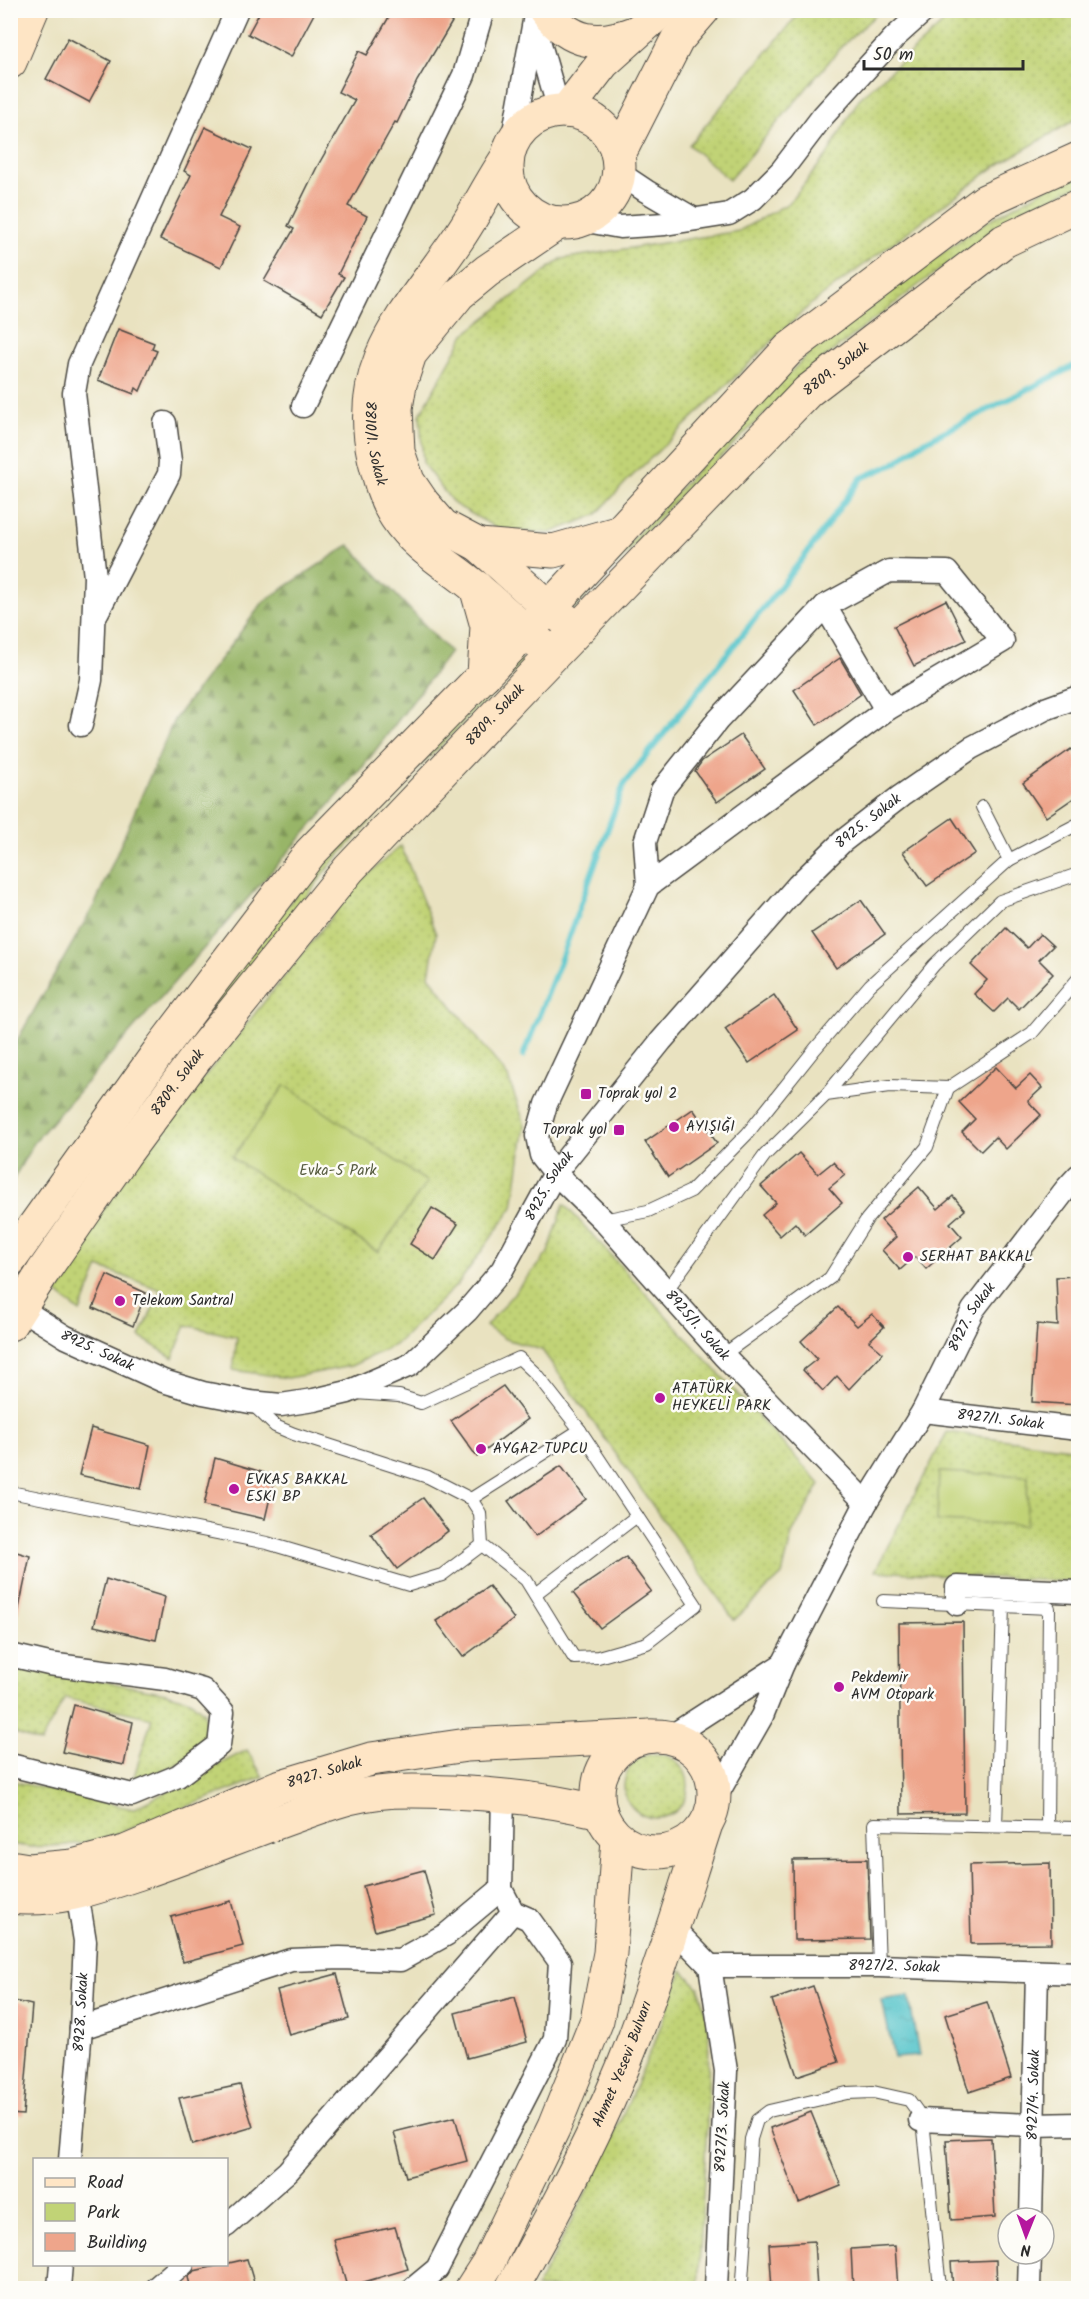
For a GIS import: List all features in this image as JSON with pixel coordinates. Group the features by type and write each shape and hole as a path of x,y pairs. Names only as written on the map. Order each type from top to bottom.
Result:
{"street":[{"path":"81,724 91,680 95,577 74,393 79,364 237,10"},
{"path":"303,406 464,75 483,10"},
{"path":"569,222 603,207 611,197 619,164 677,40 703,10"},
{"path":"539,16 520,90 509,151 507,174 511,189 519,201 536,216 620,227 665,224 729,213 753,199 782,170 823,116 895,37 925,10"},
{"path":"10,62 33,13"},
{"path":"539,16 562,110"},
{"path":"539,16 554,22 577,37 600,42 620,38 653,20"},
{"path":"562,110 603,63 653,20"},
{"path":"509,151 522,129 536,117 562,110 581,113 600,125 614,142 619,164 646,191 694,219"},
{"name":"8810/1. Sokak","path":"509,151 459,237 390,336 377,364 369,399 370,438 380,485 395,516 422,546 476,587 526,633 554,654"},
{"path":"10,1260 160,1050 310,853 526,633 789,349 985,201 1078,159"},
{"name":"8809. Sokak","path":"14,1311 188,1068 349,868 578,629 808,391 1004,241 1078,206"},
{"name":"8810/1. Sokak","path":"569,222 487,271 459,294 410,354 400,384 396,408 398,452 408,481 423,503 443,526 479,545 549,608 578,629"},
{"path":"93,621 169,474 170,461 165,423"},
{"path":"479,545 553,551 617,533"},
{"path":"889,571 947,572 1003,640 886,710 648,886 645,842 662,790 718,720 825,606 889,571"},
{"path":"476,587 487,626 484,675"},
{"path":"825,606 886,710"},
{"name":"8925. Sokak","path":"14,1311 163,1380 202,1393 250,1402 281,1405 348,1392 410,1365 467,1311 502,1270 555,1173 661,1041 798,885 843,841 901,796 971,748 1045,709 1078,698"},
{"name":"8925/1. Sokak","path":"648,886 546,1104 537,1136 541,1155 555,1173 603,1220 668,1290 723,1355 866,1503"},
{"name":"8927. Sokak","path":"709,1814 762,1716 783,1664 866,1503 923,1412 973,1310 1074,1185"},
{"name":"8927/1. Sokak","path":"923,1412 1078,1429"},
{"path":"957,1604 957,1587 1078,1592"},
{"path":"10,1655 49,1664 165,1679 203,1690 223,1712 219,1745 178,1776 132,1795 10,1765"},
{"path":"660,1736 687,1744 701,1757 711,1773 715,1792 709,1814 691,1841 673,1850 654,1853 634,1848 609,1825 598,1805 598,1785 604,1766 616,1750 632,1740 660,1736 783,1664"},
{"name":"8927. Sokak","path":"10,1898 26,1899 75,1880 125,1852 278,1787 371,1759 467,1745 660,1736"},
{"name":"8927. Sokak","path":"10,1867 75,1880 203,1852 337,1802 395,1790 502,1794 561,1802 609,1825"},
{"path":"414,2289 437,2269 555,2039 560,1962 529,1919 513,1912 501,1889 502,1794"},
{"name":"Ahmet Yesevi Bulvarı","path":"512,2289 577,2169 634,2041 709,1814"},
{"path":"472,2289 488,2263 554,2127 597,2020 610,1953 609,1825"},
{"name":"8928. Sokak","path":"70,2158 81,2028 85,1941 75,1880"},
{"path":"81,2028 291,1960 340,1958 400,1960 447,1934 501,1889"},
{"path":"228,2224 288,2171 513,1912"},
{"path":"673,1928 710,1966"},
{"name":"8927/2. Sokak","path":"710,1966 879,1966 1078,1973"},
{"name":"8927/3. Sokak","path":"710,1966 726,2072 716,2289"},
{"name":"8927/4. Sokak","path":"1031,2206 1037,1972"},
{"path":"920,2120 1033,2125 1078,2124"},
{"path":"59,2289 61,2266"},
{"path":"156,2289 182,2266"},
{"path":"1029,2289 1030,2266"}],"lane":[{"path":"982,807 1009,860"},
{"path":"603,1220 648,1211 691,1191 747,1134 814,1048 870,986 1009,860 1078,824"},
{"path":"668,1290 765,1155 826,1095 934,965 1000,901 1078,874"},
{"path":"826,1095 890,1086 948,1088 1032,1033 1078,979"},
{"path":"723,1355 830,1278 867,1219 927,1147 948,1088"},
{"path":"250,1402 275,1426 428,1477 471,1499 480,1513 482,1545 526,1580 574,1658 598,1657 647,1642 696,1605 580,1430 536,1374 519,1358 421,1403 399,1396 348,1392"},
{"path":"471,1499 580,1430"},
{"path":"10,1492 267,1543 409,1585 442,1575 482,1545"},
{"path":"535,1594 638,1516"},
{"path":"883,1601 1049,1608 1047,1827"},
{"path":"996,1826 1004,1606"},
{"path":"879,1966 874,1824 1078,1828"},
{"path":"742,2281 751,2139 757,2120 769,2111 847,2093 873,2092 909,2100 924,2130 940,2289"}],"green space":[{"path":"801,11 880,11 843,45 729,180 689,145"},
{"path":"957,11 1078,11 1078,118 993,168 810,305 626,482 596,515 550,533 500,530 454,504 423,464 420,415 465,334 561,259 739,231 789,203 827,155 859,99"},
{"path":"1078,174 1078,186 1023,211 925,280 815,365 670,506 575,610 570,607 762,400 813,350 981,225 1050,186"},
{"path":"349,545 450,652 362,768 35,1141 11,1183 11,1051 96,902 174,720 264,601"},
{"path":"518,658 524,663 413,773 333,862 255,963 29,1271 21,1265 78,1180 330,850"},
{"name":"Evka-5 Park","path":"401,846 436,934 429,976 508,1077 525,1125 513,1207 458,1284 395,1345 351,1366 288,1378 233,1370 237,1337 186,1325 173,1358 140,1337 161,1290 99,1267 80,1312 50,1287 126,1176 360,881"},
{"path":"285,1085 427,1182 378,1252 232,1158"},
{"path":"564,1204 820,1484 792,1534 782,1575 734,1620 542,1350 505,1339 486,1326 548,1253"},
{"path":"947,1432 1078,1449 1078,1582 875,1571"},
{"path":"939,1472 1028,1476 1026,1525 937,1521"},
{"path":"10,1664 166,1693 190,1700 204,1712 207,1735 183,1762 132,1783 152,1718 65,1698 40,1743 12,1732 14,1686 11,1684"},
{"path":"247,1750 263,1777 98,1841 31,1847 11,1844 11,1781 133,1809"},
{"path":"656,1754 674,1760 682,1768 688,1786 682,1804 674,1812 656,1818 638,1812 630,1804 624,1786 630,1768 638,1760"},
{"path":"682,1970 699,1988 709,2022 708,2104 698,2288 536,2288 615,2132 667,2012"}],"water":[{"path":"909,1996 919,2056 894,2058 882,2000"}],"building":[{"path":"261,10 316,10 291,57 248,34"},
{"path":"393,10 453,10 447,20 452,22 417,81 397,123 395,122 348,206 367,216 338,274 344,277 322,314 264,281 294,229 288,226 317,167 355,100 338,92 359,51 367,55"},
{"path":"68,38 111,61 89,102 46,79"},
{"path":"205,127 252,149 219,217 240,227 221,267 160,239 191,175 184,171"},
{"path":"118,329 154,343 152,349 157,351 140,391 136,388 134,394 98,380"},
{"path":"946,600 966,640 914,666 894,626"},
{"path":"840,658 861,694 817,725 794,690"},
{"path":"741,735 765,769 717,802 695,771 702,761"},
{"path":"1071,749 1078,760 1078,795 1046,817 1023,783"},
{"path":"952,818 975,853 927,886 903,852"},
{"path":"861,900 885,934 836,968 812,933"},
{"path":"1006,928 1027,948 1040,934 1053,946 1039,960 1053,974 1019,1009 1008,998 994,1012 974,994 987,980 971,965"},
{"path":"774,995 798,1030 749,1063 725,1029"},
{"path":"996,1067 1016,1088 1030,1075 1042,1088 1028,1101 1041,1115 1006,1149 995,1137 981,1151 962,1132 975,1119 959,1102"},
{"path":"693,1109 717,1143 668,1177 645,1142"},
{"path":"799,1153 818,1174 833,1162 845,1175 829,1188 842,1203 805,1235 795,1223 780,1236 762,1215 776,1203 761,1186"},
{"path":"919,1187 938,1209 953,1196 965,1210 950,1223 962,1237 926,1269 915,1257 900,1270 882,1250 896,1237 881,1220"},
{"path":"432,1208 458,1224 435,1260 410,1244"},
{"name":"Telekom Santral","path":"107,1275 146,1293 133,1326 93,1308"},
{"path":"1078,1276 1078,1405 1032,1402 1037,1324 1058,1326 1056,1277"},
{"path":"838,1307 857,1326 872,1314 884,1327 869,1341 883,1353 849,1389 837,1376 823,1391 803,1370 817,1359 801,1341"},
{"path":"503,1386 528,1419 477,1457 451,1421"},
{"path":"91,1428 150,1445 141,1489 79,1475"},
{"path":"215,1458 275,1476 265,1519 204,1505"},
{"path":"561,1466 586,1499 535,1537 508,1501"},
{"path":"423,1498 448,1531 397,1569 371,1534"},
{"path":"10,1550 30,1556 18,1613 10,1613"},
{"path":"626,1557 651,1591 600,1628 573,1593"},
{"path":"106,1579 165,1597 156,1640 94,1626"},
{"path":"489,1586 514,1619 463,1657 436,1621"},
{"path":"963,1622 965,1813 901,1814 899,1623"},
{"path":"74,1705 133,1722 124,1765 62,1752"},
{"path":"867,1859 870,1939 794,1940 793,1860"},
{"path":"1050,1863 1051,1943 971,1944 969,1865"},
{"path":"424,1870 436,1915 375,1931 363,1886"},
{"path":"231,1901 243,1946 183,1962 171,1917"},
{"path":"337,1974 349,2019 289,2035 277,1990"},
{"path":"813,1986 839,2062 797,2076 772,2000"},
{"path":"515,1997 527,2042 467,2058 455,2013"},
{"path":"10,2000 32,2005 23,2115 10,2114"},
{"path":"987,2002 1011,2078 969,2092 945,2015"},
{"path":"240,2085 253,2127 192,2145 179,2098"},
{"path":"811,2112 841,2186 799,2203 770,2128"},
{"path":"455,2117 467,2161 406,2177 394,2132"},
{"path":"991,2138 995,2217 951,2220 946,2140"},
{"path":"395,2227 408,2269 347,2287 334,2240"},
{"path":"814,2241 817,2289 772,2289 769,2244"},
{"path":"895,2246 898,2289 853,2289 851,2249"},
{"path":"247,2259 256,2289 191,2289 188,2277 194,2271 228,2266 228,2263"},
{"path":"996,2260 997,2289 953,2289 951,2262"}],"waterway":[{"path":"523,1056 558,967 624,784 807,553 861,478 894,464 920,444 1078,364"}],"place":[{"name":"Toprak yol 2","path":"586,1094"},
{"name":"AYIŞIĞI","path":"674,1127"},
{"name":"Toprak yol","path":"619,1130"},
{"name":"SERHAT BAKKAL","path":"908,1257"},
{"name":"Telekom Santral","path":"120,1301"},
{"name":"ATATÜRK HEYKELİ PARK","path":"660,1398"},
{"name":"AYGAZ TUPCU","path":"481,1449"},
{"name":"EVKA5 BAKKAL ESKI BP","path":"234,1489"},
{"name":"Pekdemir AVM Otopark","path":"839,1687"}]}
